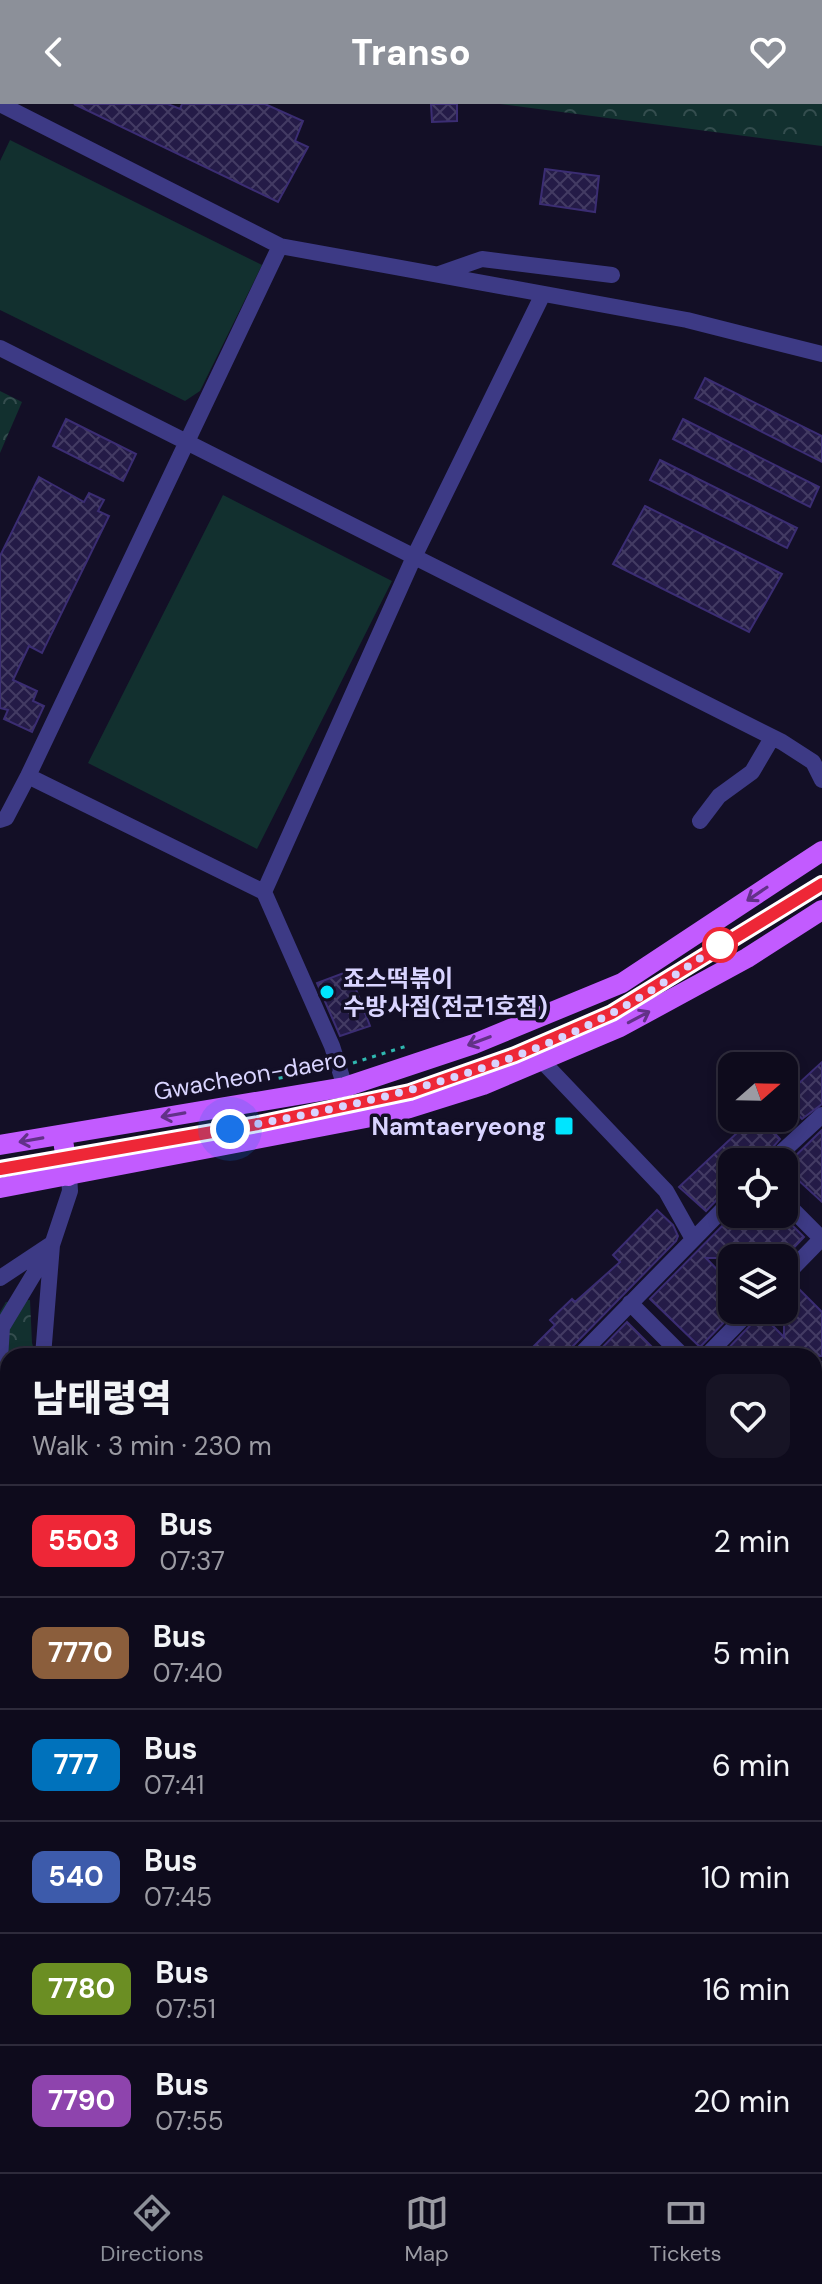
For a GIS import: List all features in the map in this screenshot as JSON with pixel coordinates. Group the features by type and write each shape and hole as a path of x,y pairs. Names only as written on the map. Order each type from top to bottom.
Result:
{"main road":[{"name":"Gwacheon-daero","path":"0,1145 345,1087 474,1044 622,983 822,851"},
{"path":"0,1188 67,1167 397,1112 543,1062 620,1027 734,965 822,910"},
{"path":"62,1135 67,1167"}],"street":[{"path":"0,104 280,246 687,320 822,354"},
{"path":"0,820 6,818 28,776 189,443 280,246"},
{"path":"438,275 482,259 612,275"},
{"path":"264,892 414,557 543,294"},
{"path":"0,348 772,738 813,762 822,780"},
{"path":"700,821 719,796 752,772 772,738"},
{"path":"28,776 264,892 339,1066 345,1087"},
{"path":"0,1169 67,1167 371,1102 515,1055 612,1013 822,884"},
{"path":"543,1062 666,1191 693,1239"},
{"path":"786,1148 822,1115"},
{"path":"1,1348 2,1327 52,1245 70,1191 67,1167"},
{"path":"587,1348 718,1214"},
{"path":"798,1215 822,1239 798,1263"},
{"path":"0,1278 52,1245"},
{"path":"44,1348 52,1245"},
{"path":"630,1303 675,1348"},
{"path":"714,1348 737,1324"}],"path":[{"path":"248,1084 339,1066 411,1045"}],"green space":[{"path":"500,104 822,104 822,146"},
{"path":"10,140 262,265 200,391 185,401 0,310 0,161"},
{"path":"0,391 22,402 0,453"},
{"path":"223,495 392,581 257,849 88,763"},
{"path":"30,1300 34,1348 0,1348 0,1312 6,1302"}],"building":[{"path":"74,104 168,104 180,109 182,104 265,104 303,121 295,141 308,147 278,202"},
{"path":"431,104 457,104 457,121 432,122"},
{"path":"545,169 599,176 595,212 540,204"},
{"path":"705,378 822,436 822,462 695,398"},
{"path":"66,419 136,454 123,481 53,446"},
{"path":"683,419 819,487 810,507 673,439"},
{"path":"660,460 797,528 787,548 650,480"},
{"path":"39,477 84,502 89,493 104,500 98,511 109,516 42,653 29,646 13,680 37,691 33,701 44,706 32,732 4,719 8,710 0,708 0,556"},
{"path":"645,506 782,574 749,632 613,564"},
{"path":"349,971 370,1026 340,1036 317,983"},
{"path":"822,1062 822,1104 802,1119 798,1115 798,1084"},
{"path":"822,1130 822,1202 798,1180 798,1153"},
{"path":"738,1132 774,1132 780,1139 772,1148 721,1148"},
{"path":"718,1151 718,1199 706,1211 679,1187"},
{"path":"657,1210 673,1225 678,1236 571,1348 532,1348 555,1325 550,1320 620,1262 613,1255"},
{"path":"720,1228 795,1228 804,1237 797,1244 718,1244 718,1258 706,1258 718,1270 718,1324 722,1324 700,1347 650,1299"},
{"path":"798,1288 822,1312 822,1348 729,1348 751,1324 771,1324 784,1337 784,1324 798,1324"},
{"path":"627,1322 652,1348 602,1348"}],"bus line":[{"name":"5503","path":"0,1169 258,1124 410,1092 515,1055 612,1013 822,884"}],"place":[{"name":"죠스떡볶이 수방사점(전군1호점)","path":"327,992"},
{"name":"Namtaeryeong","path":"564,1126"}],"route":[{"path":"230,1129 410,1092 515,1055 612,1013 720,945"}]}
